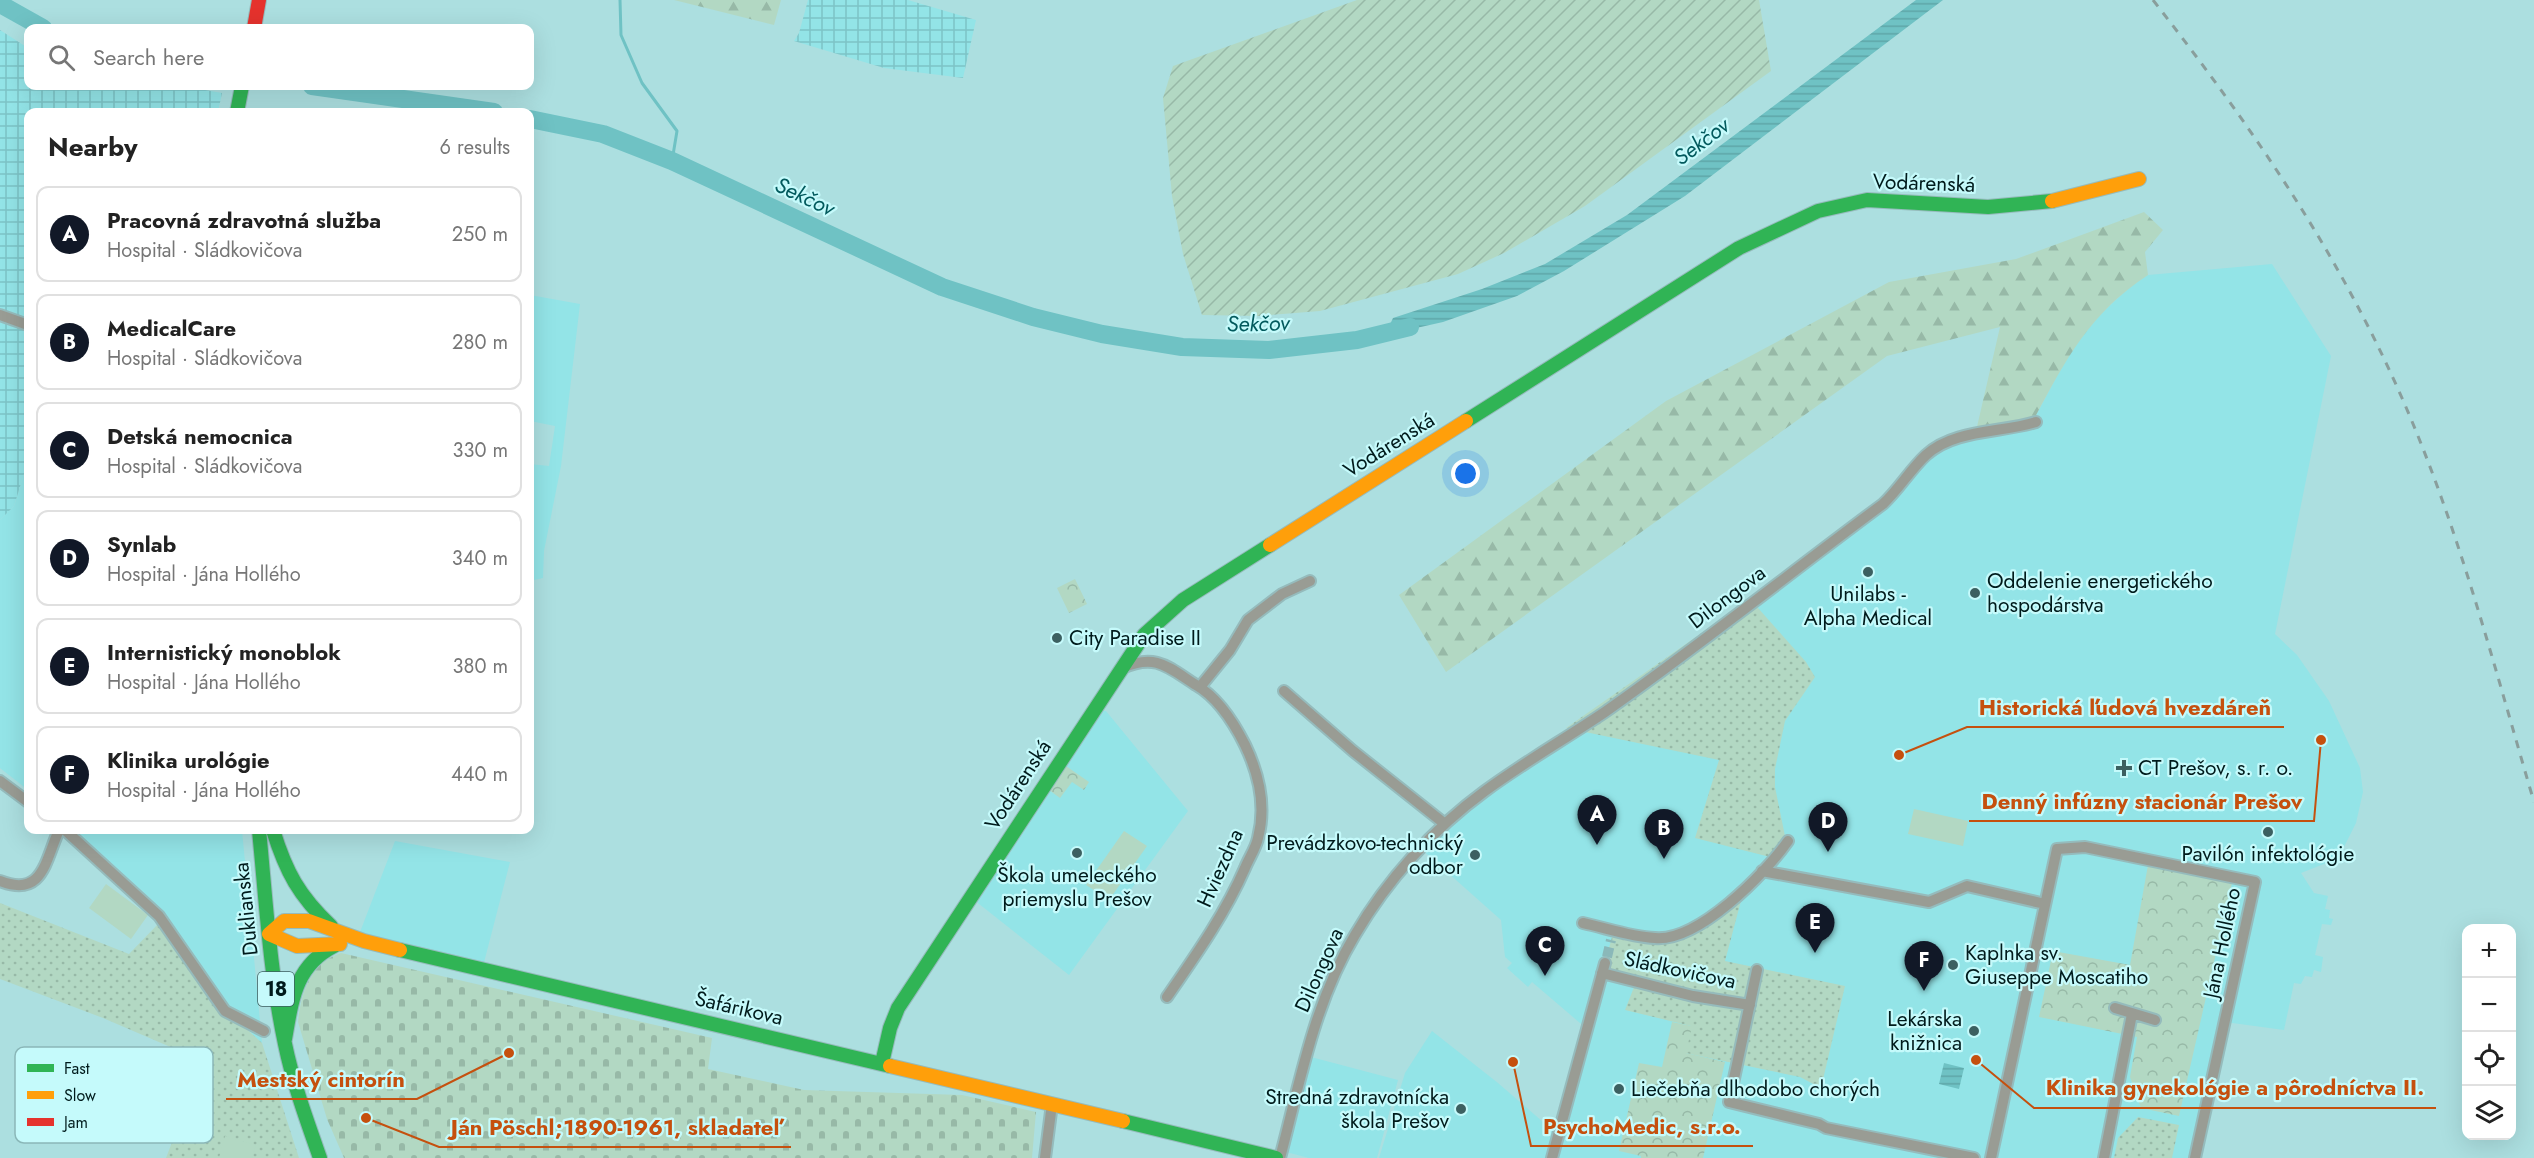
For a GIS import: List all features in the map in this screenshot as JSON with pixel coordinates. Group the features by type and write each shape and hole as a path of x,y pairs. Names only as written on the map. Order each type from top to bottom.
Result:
{"street":[{"path":"255,24 259,0"},
{"path":"238,108 241,90"},
{"name":"Vodárenská","path":"882,1064 890,1028 898,1008 949,928 1144,635 1183,600 1739,248 1787,225 1837,206 1865,200 2027,206 2139,179"},
{"path":"0,315 24,324"},
{"name":"Dilongova","path":"1280,1158 1311,1035 1338,967 1356,933 1377,902 1414,855 1445,824 1484,792 1604,712 1883,504 1933,450 1963,437 2017,428 2036,422"},
{"path":"1200,687 1230,650 1248,620 1282,594 1310,581"},
{"name":"Hviezdna","path":"1122,669 1136,662 1149,660 1160,662 1200,687 1221,708 1238,731 1249,753 1260,791 1261,814 1258,839 1215,927 1167,998"},
{"path":"1284,691 1353,751 1445,824"},
{"path":"0,781 24,799"},
{"path":"0,881 20,888 29,886 38,879 57,834"},
{"path":"69,834 159,916 225,1011 264,1031"},
{"name":"Duklianska","path":"259,834 269,934 285,1044 304,1113 320,1158"},
{"path":"274,834 287,874 306,904 333,928"},
{"name":"Sládkovičova","path":"1583,923 1612,935 1656,939 1681,934 1706,923 1775,859 1788,841"},
{"name":"Jána Hollého","path":"1991,1158 2057,849 2085,847 2255,882 2195,1158"},
{"path":"1762,871 1929,902 1967,886 2045,904"},
{"name":"Šafárikova","path":"269,934 284,921 296,920 333,928 363,940 1276,1158"},
{"path":"269,934 297,946 340,944 363,940"},
{"path":"285,1044 294,988 308,966 326,950 340,944"},
{"name":"Sládkovičova","path":"1552,1158 1604,968 1693,996 1750,1005"},
{"path":"1757,970 1730,1102 1819,1124 1826,1128 1974,1158"},
{"path":"2115,1008 2155,1020"},
{"path":"2104,1158 2132,1014"},
{"path":"1045,1158 1052,1104"}],"shaded area":[{"path":"808,0 908,0 976,20 963,78 884,68 794,41 799,33"},
{"path":"1916,0 1943,0 1685,196 1564,271 1517,296 1443,322 1385,335 1393,318 1482,289 1545,264 1627,215"},
{"path":"0,30 24,45 24,90 205,90 222,93 219,108 24,108 24,474 14,506 0,520"},
{"path":"2272,264 2331,356 2275,634 2297,655 2329,701 2360,768 2363,792 2356,823 2342,851 2329,862 2301,873 2314,893 2328,896 2325,909 2330,910 2329,918 2333,919 2331,925 2322,924 2315,955 2323,957 2321,972 2314,970 2312,977 2305,976 2301,984 2294,983 2284,1030 2225,1022 2195,1158 1379,1158 1405,1073 1432,1031 1498,1083 1558,1135 1587,1029 1532,982 1528,987 1507,968 1512,963 1505,957 1501,920 1420,848 1445,824 1883,504 1940,445 2034,419 2069,353 2091,323 2133,284 2148,275"},
{"path":"534,296 580,304 561,466 544,551 543,578 534,580 534,464 549,466 555,426 534,422"},
{"path":"24,474 24,787 0,768 0,520 14,506"},
{"name":"Škola umeleckého priemyslu Prešov","path":"1088,710 1106,711 1188,811 1069,975 969,896"},
{"path":"76,834 242,834 262,1043 207,993 171,937"},
{"path":"395,841 510,862 481,974 355,945"},
{"path":"1311,1057 1398,1080 1377,1158 1309,1158 1286,1152"},
{"path":"1944,1063 1964,1068 1959,1089 1939,1084"}],"green space":[{"path":"674,0 781,0 774,25"},
{"path":"1357,0 1759,0 1771,71 1585,206 1504,253 1458,274 1320,311 1259,316 1202,315 1183,254 1172,196 1163,98 1173,66"},
{"path":"2144,212 2163,230 2145,252 2148,275 2110,305 2095,321 2069,357 2034,419 1976,431 2000,327 1887,356 1446,672 1399,595 1666,401 1889,282 2016,259"},
{"path":"1075,579 1087,604 1069,613 1057,588"},
{"path":"1750,599 1806,662 1815,677 1785,721 1775,769 1775,787 1786,841 1774,858 1695,838 1719,760 1566,728"},
{"path":"1066,766 1089,782 1084,790 1072,782 1060,798 1049,790"},
{"path":"1914,809 1968,821 1963,846 1908,834"},
{"path":"1124,831 1147,846 1109,900 1086,885"},
{"path":"2148,865 2232,883 2179,1116 2141,1108 2130,1077 2137,1037 2039,1017 2053,951 2130,965"},
{"path":"106,884 148,915 131,939 89,908"},
{"path":"1745,886 1725,961 1845,986 1821,1088 1800,1077 1685,1053 1691,1026 1625,1010 1636,982 1602,973 1614,930 1680,936"},
{"path":"0,903 129,954 159,923 207,993 262,1043 299,1158 166,1158 172,1143 213,1143 213,1047 170,1047 103,1018 0,979"},
{"path":"341,953 712,1038 708,1069 804,1090 962,1095 1036,1112 1032,1158 344,1158 327,1119 298,1022 309,980 322,964"},
{"path":"1672,1022 1692,1026 1686,1053 1725,1062 1703,1158 1641,1158 1641,1156 1619,1151 1639,1063 1662,1067"},
{"path":"2138,1117 2179,1125 2172,1158 2114,1158 2118,1138"},
{"path":"225,1136 256,1145 252,1158 219,1158"}],"waterway":[{"path":"620,0 621,35 642,83 677,131 672,161"},
{"name":"Sekčov","path":"0,4 36,24"},
{"name":"Sekčov","path":"340,90 466,108"},
{"name":"Sekčov","path":"534,120 603,134 672,161 942,287 1033,317 1102,334 1182,347 1269,350 1357,340 1410,327"}],"tunnel":[{"path":"1607,957 1611,940"}],"railway":[{"path":"2153,0 2225,95 2290,191 2350,291 2377,344 2402,398 2441,497 2474,598 2534,802"}],"traffic: fast":[{"path":"238,108 241,90"},
{"path":"1466,421 1739,248 1818,211 1867,200 1988,207 2052,201"},
{"path":"882,1063 890,1028 898,1008 1144,635 1183,600 1270,545"},
{"path":"259,834 269,938 280,1018 292,1073 320,1158"},
{"path":"274,834 283,858 302,894 331,926"},
{"path":"285,1039 293,998 303,974 311,963 334,946"},
{"path":"400,950 890,1066"},
{"path":"1123,1121 1276,1158"}],"traffic: slow":[{"path":"2052,201 2139,179"},
{"path":"1270,545 1466,421"},
{"path":"340,944 297,946 269,934 284,921 309,921 364,941 400,950"},
{"path":"890,1066 1123,1121"}],"traffic: jam":[{"path":"255,24 259,0"}],"place":[{"name":"Unilabs - Alpha Medical","path":"1868,572"},
{"name":"Oddelenie energetického hospodárstva","path":"1975,593"},
{"name":"City Paradise II","path":"1057,638"},
{"name":"Denný infúzny stacionár Prešov","path":"2321,740"},
{"name":"Historická ľudová hvezdáreň","path":"1899,755"},
{"name":"CT Prešov, s. r. o.","path":"2124,768"},
{"name":"Pavilón infektológie","path":"2268,832"},
{"name":"Pracovná zdravotná služba","path":"1597,845"},
{"name":"Synlab","path":"1828,852"},
{"name":"Škola umeleckého priemyslu Prešov","path":"1077,853"},
{"name":"Prevádzkovo‑technický odbor","path":"1475,855"},
{"name":"MedicalCare","path":"1664,859"},
{"name":"Internistický monoblok","path":"1815,953"},
{"name":"Kaplnka sv. Giuseppe Moscatiho","path":"1953,965"},
{"name":"Detská nemocnica","path":"1545,976"},
{"name":"Klinika urológie","path":"1924,991"},
{"name":"Lekárska knižnica","path":"1974,1031"},
{"name":"Mestský cintorín","path":"509,1053"},
{"name":"Klinika gynekológie a pôrodníctva II.","path":"1976,1060"},
{"name":"PsychoMedic, s.r.o.","path":"1513,1062"},
{"name":"Liečebňa dlhodobo chorých","path":"1619,1089"},
{"name":"Stredná zdravotnícka škola Prešov","path":"1461,1109"},
{"name":"Ján Pöschl;1890-1961, skladateľ","path":"366,1118"}]}
